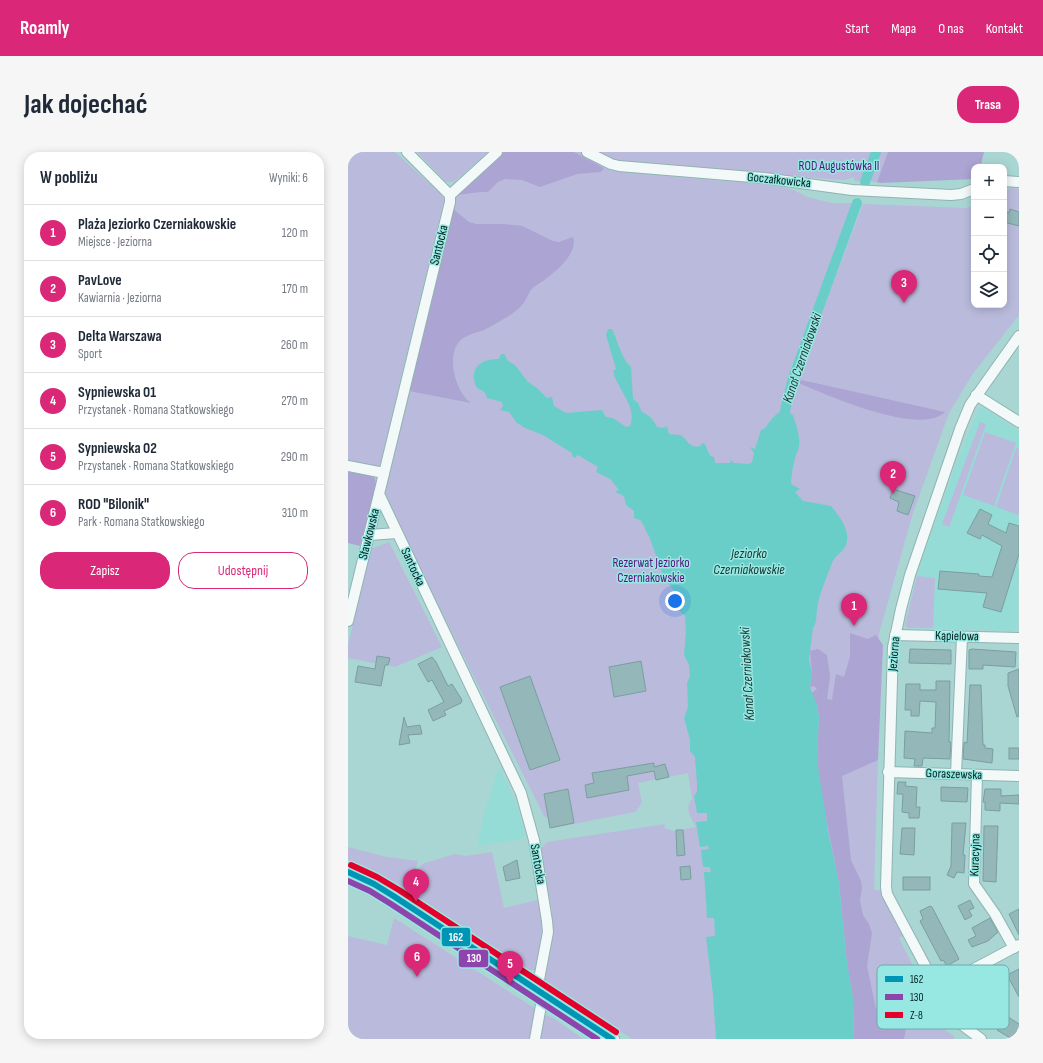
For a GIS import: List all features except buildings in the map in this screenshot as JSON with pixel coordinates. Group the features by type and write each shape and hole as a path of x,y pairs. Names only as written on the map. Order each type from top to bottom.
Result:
{"street":[{"path":"407,152 450,194 497,152"},
{"name":"Goczałkowicka","path":"587,152 611,164 619,166 771,179 852,190 951,194 961,194 971,190"},
{"path":"1007,181 1019,182"},
{"name":"Santocka","path":"450,194 450,202 379,494 521,793 530,821 548,932 535,1039"},
{"name":"Jeziorna","path":"926,965 887,894 885,880 888,772 895,635 910,575 960,429 976,395 1019,336"},
{"path":"976,395 1019,422"},
{"path":"348,466 384,473"},
{"name":"Sławkowska","path":"348,621 379,494"},
{"path":"369,535 397,532"},
{"name":"Kąpielowa","path":"895,635 1019,638"},
{"path":"956,774 962,636"},
{"name":"Goraszewska","path":"888,772 1019,776"},
{"name":"Kuracyjna","path":"977,775 974,884 1016,946"},
{"path":"348,872 385,890 612,1039"},
{"path":"981,965 1016,946"},
{"name":"Jeziorna","path":"968,1029 981,1039"}],"shaded area":[{"path":"504,152 574,152 604,168 601,172 577,174 540,187 522,180 505,179 498,182 488,192 455,194"},
{"path":"888,152 984,152 981,164 971,164 971,179 877,182"},
{"path":"452,208 469,222 476,224 504,224 522,226 553,241 559,242 573,237 574,244 572,251 561,266 532,289 524,303 519,308 495,324 468,335 459,342 453,356 454,374 461,391 471,403 409,391"},
{"path":"797,379 945,412 932,418 915,420 894,417 872,411 828,395 796,382"},
{"path":"979,408 984,408 1019,431 1018,626 1014,631 908,628 905,625 921,562 958,458"},
{"path":"348,470 375,478 376,485 360,546 348,543"},
{"path":"850,633 868,639 876,635 883,645 878,760 842,776 851,860 861,881 862,888 860,901 863,915 869,924 872,933 867,966 877,1009 877,1029 906,1029 904,1039 854,1039 853,998 847,963 839,883 820,788 817,761 819,716 817,705 812,693 817,689 814,686 810,687 812,673 810,651 818,649 827,655 830,677 827,699 832,700 836,674 844,677 850,657"},
{"path":"499,766 518,808 525,835 521,839 477,846 486,807"}],"green space":[{"path":"348,152 395,152 442,195 444,200 380,465 376,467 348,460"},
{"path":"417,152 488,152 454,182 446,182"},
{"name":"Rezerwat Jeziorko Czerniakowskie","path":"500,152 580,152 609,166 606,168 612,171 722,181 761,182 794,190 807,197 832,203 853,203 788,377 797,379 863,204 967,208 971,206 971,308 1007,308 1007,190 1012,188 1019,189 1019,315 972,375 949,413 912,516 879,634 874,761 878,760 874,890 882,890 905,935 899,938 912,965 877,965 877,1029 946,1029 945,1030 955,1037 953,1039 632,1039 544,981 552,910 539,862 542,847 547,842 665,824 664,828 674,831 696,827 688,810 692,799 688,773 638,783 642,803 635,812 563,826 544,816 380,490 451,194"},
{"name":"ROD Augustówka II","path":"596,152 888,152 877,182 855,181 853,177 845,180 746,173 659,163 617,162"},
{"path":"980,422 986,424 949,527 942,524"},
{"path":"985,432 1016,443 994,506 963,495"},
{"path":"1016,448 1019,449 1019,515 996,507"},
{"path":"389,542 442,647 395,667 348,658 348,645 371,549"},
{"path":"917,576 935,578 933,628 908,628 905,625"},
{"path":"348,847 387,857 418,861 409,892 379,874 348,860"},
{"path":"492,852 504,908 538,900 542,927 542,945 539,962 535,970 526,970 411,894 421,865 455,854 466,856"},
{"path":"394,918 536,1009 529,1039 348,1039 348,936 387,945"},
{"path":"546,1015 553,1018 583,1039 536,1039 540,1016"}],"water":[{"name":"Jeziorko Czerniakowskie","path":"608,329 612,329 622,354 631,367 633,399 638,403 642,412 651,418 657,427 664,428 667,426 669,434 681,435 690,444 697,447 703,443 705,444 710,456 714,457 715,463 730,463 731,460 734,463 749,464 752,462 754,453 750,447 755,449 761,430 765,428 778,413 785,410 793,415 798,432 799,446 793,467 791,484 800,489 795,492 803,501 831,506 845,527 847,541 845,548 833,560 819,599 809,659 812,673 810,687 817,705 819,717 817,761 828,831 839,883 847,963 853,998 854,1039 716,1039 713,994 706,937 715,936 714,918 707,918 704,872 711,872 710,867 703,867 701,850 709,849 708,846 700,847 696,822 707,821 707,813 697,813 694,796 697,792 695,757 690,751 690,740 684,718 688,707 687,683 690,676 689,665 684,655 686,632 685,616 676,608 680,604 676,593 664,578 649,536 643,524 640,520 634,518 634,511 626,505 624,496 615,492 619,490 610,479 596,472 598,467 578,455 575,458 572,456 572,453 543,435 517,423 509,412 500,410 503,406 502,402 487,398 485,393 475,384 474,372 476,368 488,360 499,359 501,354 504,354 508,361 515,365 528,382 537,388 547,398 552,397 554,406 566,413 602,410 606,417 613,418 626,427 630,426 632,419 629,405 613,371 616,369 606,335"}],"waterway":[{"name":"Kanał Czerniakowski","path":"865,182 876,152"},
{"name":"Kanał Czerniakowski","path":"782,423 793,378 857,203"}],"transit line":[{"name":"Z-8","path":"351,865 377,877 399,890 616,1032"},
{"name":"162","path":"348,872 374,884 395,897 612,1039"},
{"name":"130","path":"348,881 370,891 391,904 597,1039"}],"place":[{"name":"Delta Warszawa","path":"904,303"},
{"name":"PavLove","path":"893,494"},
{"name":"Plaża Jeziorko Czerniakowskie","path":"854,626"},
{"name":"Sypniewska 01","path":"416,902"},
{"name":"ROD \"Bilonik\"","path":"417,977"},
{"name":"Sypniewska 02","path":"510,984"}]}
